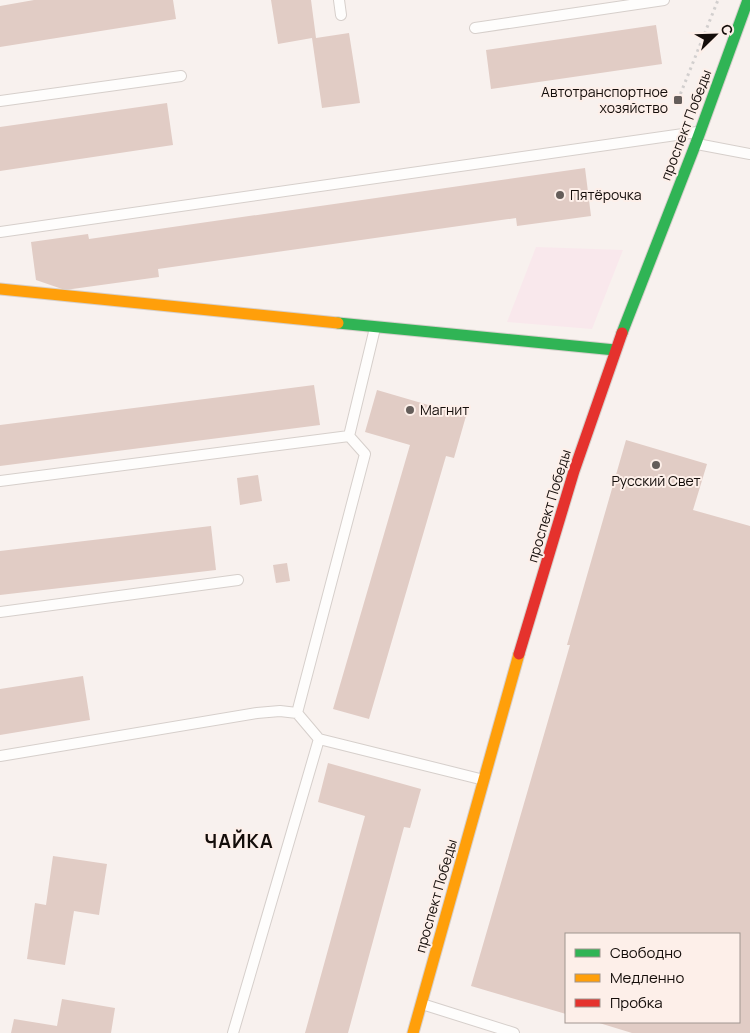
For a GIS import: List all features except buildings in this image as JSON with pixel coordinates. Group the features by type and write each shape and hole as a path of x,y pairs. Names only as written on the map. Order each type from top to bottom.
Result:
{"main road":[{"name":"проспект Победы","path":"412,1033 523,642 572,481 615,350 700,131 738,42 747,0"},
{"path":"0,289 615,350"}],"lane":[{"path":"339,0 341,15"},
{"path":"475,28 664,0"},
{"path":"0,102 180,76"},
{"path":"0,232 700,131"},
{"path":"696,143 750,154"},
{"path":"349,436 375,326"},
{"path":"0,481 349,436"},
{"path":"297,712 364,454 349,436"},
{"path":"0,612 238,580"},
{"path":"0,756 257,712 280,711 297,712 319,739 485,781"},
{"path":"233,1033 319,739"},
{"path":"421,1004 514,1033"}],"path":[{"path":"678,100 718,0"}],"shaded area":[{"path":"536,247 623,250 592,329 507,322"}],"traffic: fast":[{"path":"622,333 696,143 748,0"},
{"path":"338,323 615,350"}],"traffic: slow":[{"path":"0,289 338,323"},
{"path":"413,1033 519,654"}],"traffic: jam":[{"path":"519,654 574,471 622,333"}],"place":[{"name":"Автотранспортное хозяйство","path":"678,100"},
{"name":"Пятёрочка","path":"560,195"},
{"name":"Магнит","path":"410,410"},
{"name":"Русский Свет","path":"656,465"}],"district":[{"name":"ЧАЙКА","path":"239,841"}]}
